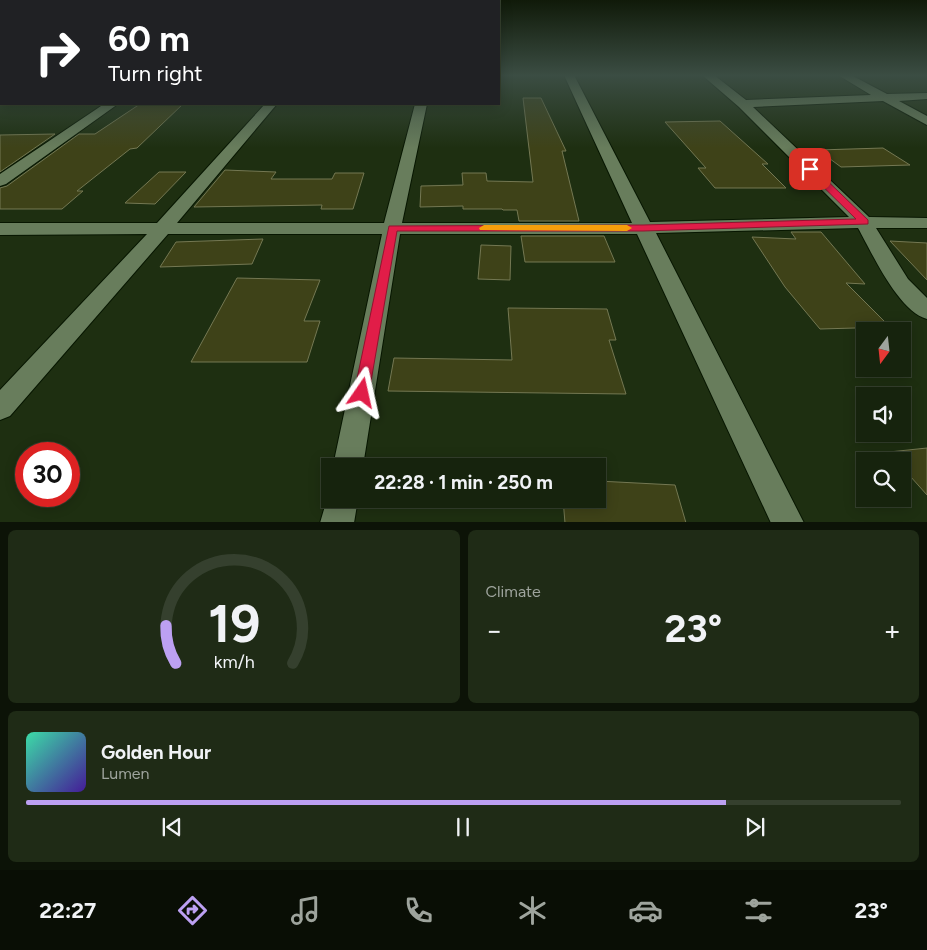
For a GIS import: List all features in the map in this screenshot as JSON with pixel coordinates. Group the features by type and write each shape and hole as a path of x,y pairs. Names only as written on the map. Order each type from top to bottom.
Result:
{"street":[{"path":"581,99 788,522"},
{"path":"737,99 864,222 900,284 927,311"},
{"path":"743,104 852,99"},
{"path":"887,99 927,121"},
{"path":"0,181 111,105"},
{"path":"0,408 164,227 270,105"},
{"path":"349,458 392,228 421,105"},
{"path":"0,229 164,227 643,228 864,222 927,223"},
{"path":"337,522 340,508"}],"building":[{"path":"523,99 542,99 566,151 562,151 579,221 519,221 517,210 463,209 463,206 420,207 421,186 463,185 462,173 486,173 487,181 533,182"},
{"path":"138,105 182,105 137,148 130,149 77,191 83,191 62,209 0,209 0,188 7,186 79,134 95,134"},
{"path":"720,121 768,164 762,164 786,188 715,188 698,168 706,168 665,122"},
{"path":"55,134 0,172 0,135"},
{"path":"883,148 910,165 841,167 818,150"},
{"path":"225,170 276,172 271,179 332,179 335,173 364,173 353,209 321,209 322,205 194,207"},
{"path":"159,172 186,172 155,204 125,203"},
{"path":"791,232 821,232 865,284 846,283 885,322 856,322 856,328 820,329 785,287 752,237 796,239"},
{"path":"521,236 604,236 615,262 525,262"},
{"path":"263,239 252,264 160,267 176,242"},
{"path":"890,241 927,243 927,280"},
{"path":"481,245 511,246 510,280 478,279"},
{"path":"237,278 320,280 304,321 320,321 307,362 191,362"},
{"path":"508,308 607,309 616,340 609,340 626,394 388,391 394,358 512,360"},
{"path":"927,448 927,495 911,477 911,452 889,452"},
{"path":"606,481 675,485 686,522 565,522 564,508 606,508"}],"slow traffic":[{"path":"484,228 627,228"}],"route":[{"path":"362,393 392,228 643,228 864,222 810,169"}]}
